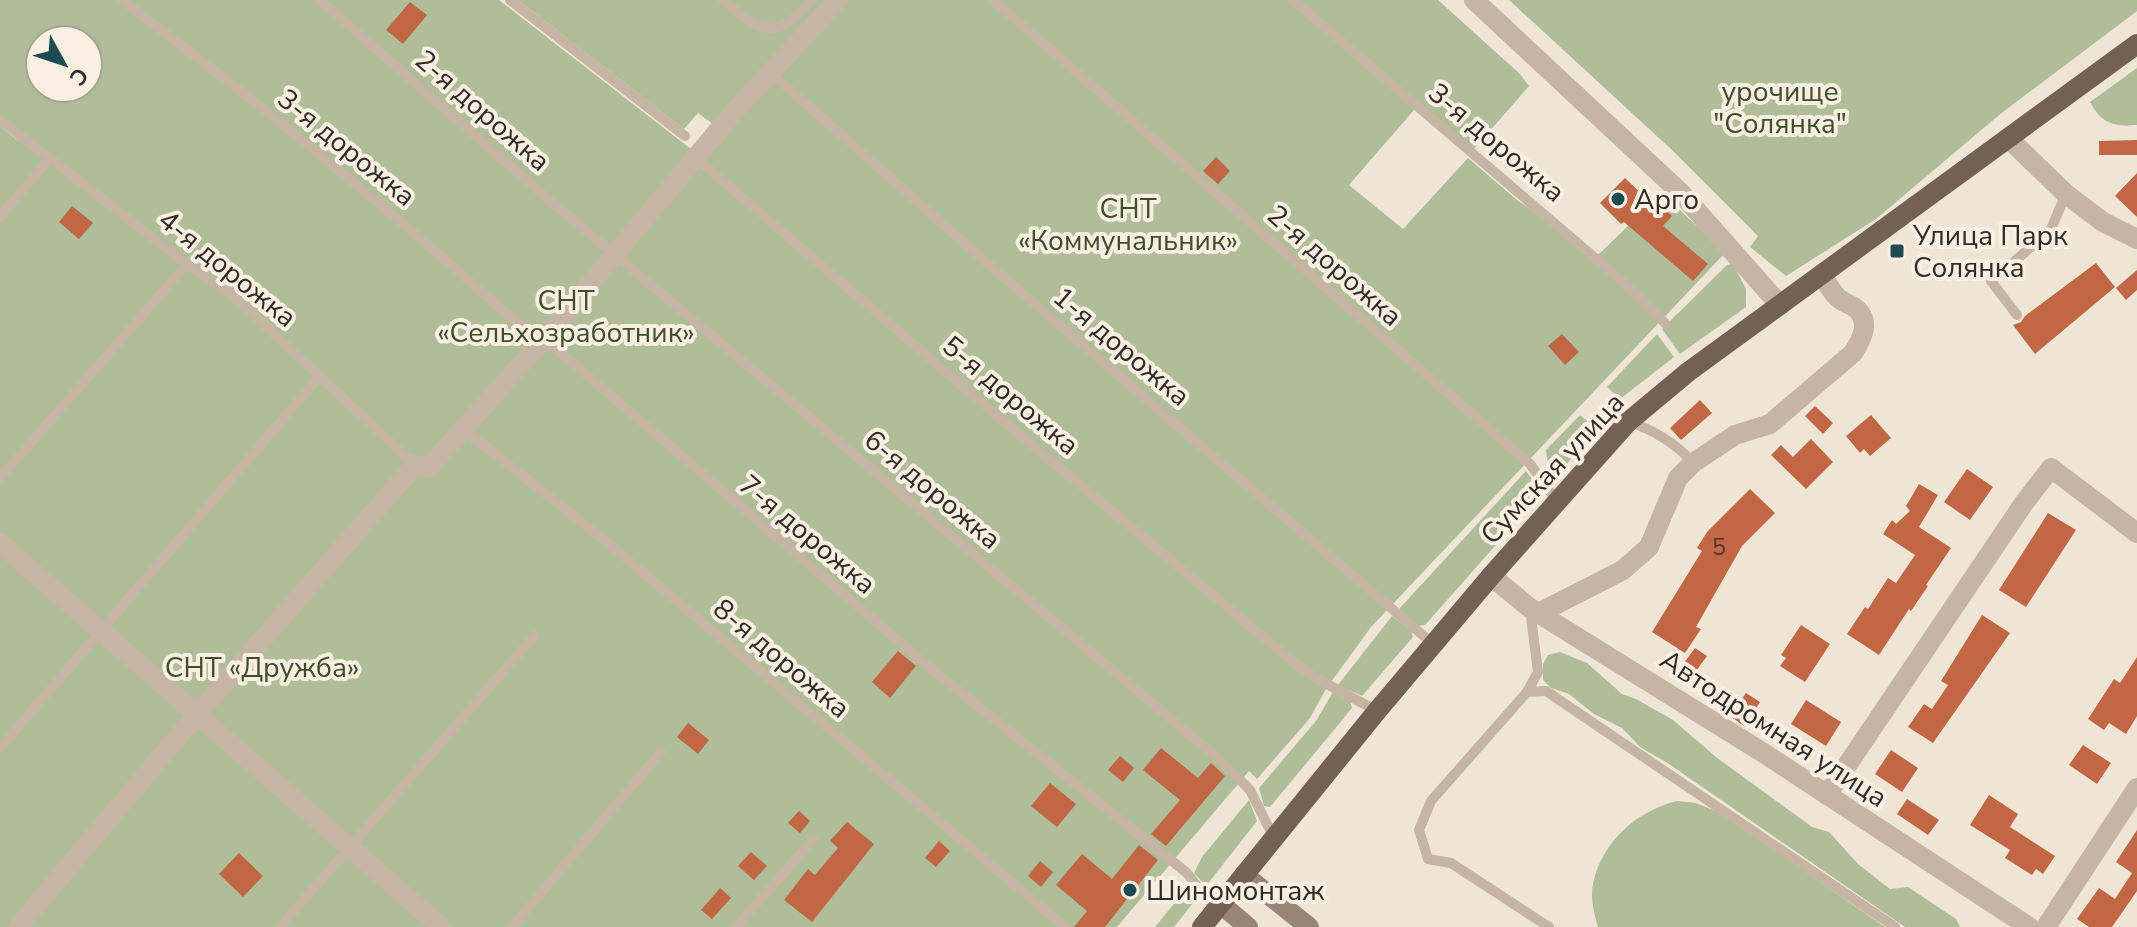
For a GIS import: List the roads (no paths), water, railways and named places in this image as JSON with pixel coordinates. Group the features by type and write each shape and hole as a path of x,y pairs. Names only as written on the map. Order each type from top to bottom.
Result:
{"main road":[{"name":"Сумская улица","path":"1202,927 1433,644 1628,422 1688,372 2137,44"},
{"path":"1244,875 1309,927"},
{"path":"1218,907 1248,927"}],"street":[{"path":"18,927 197,714 415,465 429,467 465,430 739,106 838,0"},
{"path":"1474,0 1680,192 1780,305"},
{"path":"2015,134 2066,194 2103,222 2137,239"},
{"path":"1535,610 1623,570 1649,547 1678,478 1693,463 1735,435 1770,424 1853,353 1862,340 1865,327 1862,316 1838,298 1823,276"},
{"path":"1827,795 2024,503 2051,468 2137,533"},
{"path":"0,543 441,927"},
{"name":"Автодромная улица","path":"1491,576 1535,610 2029,927"},
{"path":"2046,927 2137,788"}],"lane":[{"name":"3-я дорожка","path":"122,0 268,112 538,340"},
{"name":"2-я дорожка","path":"320,0 615,255"},
{"path":"510,0 685,136"},
{"path":"723,0 753,25 764,29 780,28 796,18 812,0"},
{"name":"2-я дорожка","path":"993,0 1530,464 1557,501"},
{"name":"3-я дорожка","path":"1293,0 1629,287 1666,324"},
{"name":"1-я дорожка","path":"771,73 1006,279 1433,644"},
{"name":"4-я дорожка","path":"0,120 187,264 231,294 415,465"},
{"path":"0,217 50,158"},
{"name":"5-я дорожка","path":"696,158 996,415 1297,665 1377,711"},
{"path":"2017,315 1991,281 2050,231 2066,194"},
{"name":"6-я дорожка","path":"615,255 1219,759 1250,790 1274,838"},
{"path":"0,478 187,264"},
{"name":"7-я дорожка","path":"538,340 554,347 916,656 1190,876 1218,907"},
{"path":"0,748 320,376"},
{"path":"1628,422 1645,427 1685,453 1693,463"},
{"name":"8-я дорожка","path":"465,430 609,544 1065,927"},
{"path":"1535,610 1538,672 1527,692 1431,801 1419,830 1428,859 1451,863 1549,927"},
{"path":"280,927 535,635"},
{"path":"1527,692 1546,691 1895,927"},
{"path":"512,927 661,752"},
{"path":"736,927 813,840"}],"place":[{"name":"Арго","path":"1618,199"},
{"name":"Улица Парк Солянка","path":"1897,251"},
{"name":"Шиномонтаж","path":"1130,890"}],"park label":[{"name":"урочище \"Солянка\"","path":"1780,107"},
{"name":"СНТ «Коммунальник»","path":"1128,224"},
{"name":"СНТ «Сельхозработник»","path":"566,316"},
{"name":"СНТ «Дружба»","path":"262,667"}]}
